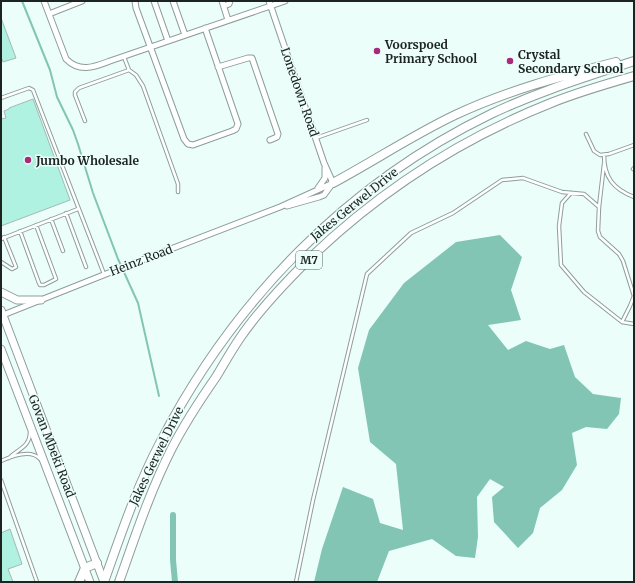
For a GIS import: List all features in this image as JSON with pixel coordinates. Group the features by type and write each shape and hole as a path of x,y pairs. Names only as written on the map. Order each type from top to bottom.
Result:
{"highway":[{"path":"333,183 434,125 476,105 543,81 634,58"},
{"name":"Jakes Gerwel Drive","path":"104,582 143,478 160,442 182,402 212,356 254,298 284,265 348,206 431,147 464,128 545,91 634,61"},
{"name":"Jakes Gerwel Drive","path":"119,582 154,487 172,449 193,411 240,338 278,292 313,255 386,193 440,158 472,140 550,103 634,76"},
{"path":"79,582 84,568 97,563"}],"main road":[{"path":"1,292 17,300 42,300"},
{"name":"Govan Mbeki Road","path":"2,313 104,582"},
{"name":"Govan Mbeki Road","path":"1,350 90,582"}],"street":[{"path":"44,1 66,59 76,66 84,68 90,68 150,48 228,20 269,3 285,1"},
{"path":"49,14 82,1"},
{"path":"154,1 168,41"},
{"path":"172,1 184,35"},
{"path":"228,20 223,4 229,4 230,1"},
{"path":"135,2 150,48 184,140 190,145 232,132 238,124 205,28"},
{"name":"Lonedown Road","path":"269,3 324,163 333,183"},
{"path":"218,67 252,58 278,134 277,137 270,140"},
{"path":"316,191 325,178 324,163"},
{"name":"Heinz Road","path":"2,313 42,300 104,274 280,207 333,183"},
{"name":"Heinz Road","path":"280,207 319,197 328,190 333,183"}],"lane":[{"path":"124,56 129,70 136,75 143,86 178,184 178,192"},
{"path":"85,121 75,95 76,91 79,88 129,70"},
{"path":"1,98 29,88 32,90 104,274"},
{"path":"316,138 368,120"},
{"path":"586,134 594,151 600,155 634,145"},
{"path":"604,155 598,231 600,237 619,254 623,261 634,296 622,322"},
{"path":"604,164 605,172 612,183 634,197"},
{"path":"296,582 313,500 367,274 411,233 453,212 502,180 523,178 562,192 584,194 599,207"},
{"path":"572,193 562,203 559,226 561,265 584,292 622,322 634,324"},
{"path":"1,262 12,269 16,267 2,238 78,209"},
{"path":"66,213 86,267"},
{"path":"51,219 63,251"},
{"path":"20,231 39,283 42,286 56,279 36,225"},
{"path":"9,458 26,445 30,435 30,425"},
{"path":"1,461 32,454 37,456 45,466"},
{"path":"1,480 37,582"}],"shaded area":[{"path":"500,235 522,257 511,290 521,320 488,325 508,350 526,341 550,349 564,345 575,377 593,394 621,398 619,414 607,429 586,427 572,433 577,465 562,490 540,508 533,533 518,548 494,522 492,497 504,487 490,479 477,497 478,537 475,558 456,556 432,539 389,551 377,582 314,582 322,549 343,487 373,499 380,523 403,530 396,464 370,442 358,368 369,330 404,283 456,242"}],"building":[{"path":"1,18 16,58 3,62 1,57"},
{"name":"Jumbo Wholesale","path":"33,99 70,200 1,226 1,119 6,118 4,111"},
{"path":"10,529 22,564 8,569 13,582 1,582 1,533"}],"waterway":[{"path":"22,1 50,70 57,97 73,130 93,193 118,259 138,303 159,396"},
{"path":"173,515 173,560 175,582"}],"place":[{"name":"Voorspoed Primary School","path":"377,51"},
{"name":"Crystal Secondary School","path":"510,61"},
{"name":"Jumbo Wholesale","path":"28,160"}]}
